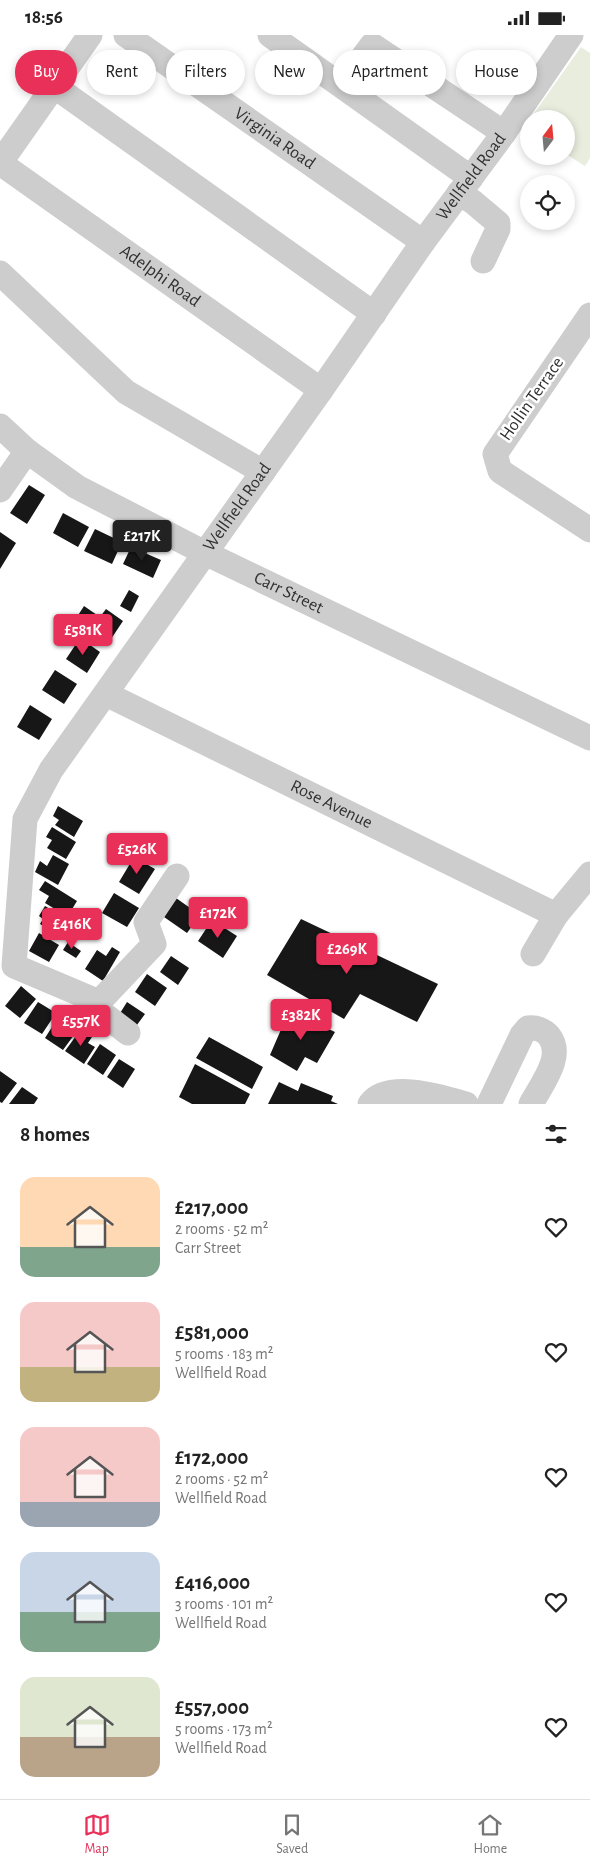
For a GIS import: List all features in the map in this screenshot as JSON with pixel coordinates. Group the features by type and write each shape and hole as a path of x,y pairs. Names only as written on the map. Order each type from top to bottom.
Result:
{"street":[{"path":"77,53 90,35"},
{"name":"Virginia Road","path":"126,35 423,242"},
{"path":"270,35 465,186 474,202 498,223 498,229 483,261"},
{"name":"Wellfield Road","path":"99,1002 14,966 25,819 51,770 321,390 423,242 504,133 571,35"},
{"path":"368,50 372,45 380,50"},
{"path":"446,94 504,133"},
{"path":"0,163 48,95"},
{"path":"67,95 374,313"},
{"name":"Adelphi Road","path":"0,163 321,390"},
{"path":"0,273 126,393 263,472"},
{"name":"Hollin Terrace","path":"590,315 495,454 500,471 590,530"},
{"name":"Carr Street","path":"0,426 27,451 77,487 205,553 590,738"},
{"path":"0,490 27,451"},
{"name":"Rose Avenue","path":"106,694 556,915"},
{"path":"533,955 556,915 590,874"},
{"path":"128,1033 102,1013 99,1002 154,944 146,922 177,876"},
{"path":"490,1104 522,1035 528,1028 535,1027 546,1033 552,1040 555,1046 555,1055 531,1104"},
{"path":"370,1104 377,1096 405,1091 466,1104"}],"shaded area":[{"path":"581,47 590,53 590,158 585,166 575,160 575,110 536,110"}],"building":[{"path":"29,485 45,495 27,524 10,513"},
{"path":"63,513 89,527 78,547 53,533"},
{"path":"95,529 122,542 112,564 84,551"},
{"path":"0,532 16,543 0,569"},
{"path":"131,547 161,560 153,578 123,564"},
{"path":"129,590 139,596 131,612 120,606"},
{"path":"84,606 100,617 106,609 123,621 109,642 75,620"},
{"path":"80,638 100,652 87,673 66,659"},
{"path":"55,670 77,684 64,704 42,690"},
{"path":"30,705 52,719 39,740 17,727"},
{"path":"58,806 83,821 74,837 55,825 59,820 53,816"},
{"path":"52,827 76,842 66,859 47,848 52,840 46,837"},
{"path":"53,855 69,864 58,885 35,872 40,861 47,866"},
{"path":"134,857 155,869 139,894 119,882"},
{"path":"45,881 77,901 69,914 62,910 60,912 45,903 49,896 39,890"},
{"path":"114,893 139,908 127,927 102,913"},
{"path":"176,898 200,915 187,933 164,917"},
{"path":"45,906 68,920 59,935 40,924 43,919 39,916"},
{"path":"301,919 438,984 417,1022 360,994 344,1019 267,975"},
{"path":"212,920 237,936 223,958 198,941"},
{"path":"39,933 59,945 49,962 29,951"},
{"path":"68,942 81,951 76,958 63,950"},
{"path":"112,947 120,952 103,981 85,969 97,950 106,956"},
{"path":"171,956 189,968 178,985 160,972"},
{"path":"147,974 167,988 155,1006 135,992"},
{"path":"21,986 36,999 20,1018 5,1006"},
{"path":"38,1002 56,1013 42,1034 24,1023"},
{"path":"127,1002 145,1014 134,1029 117,1018"},
{"path":"289,1011 335,1032 317,1063 305,1057 297,1071 270,1055"},
{"path":"59,1016 70,1023 66,1029 74,1035 63,1050 45,1038"},
{"path":"81,1029 92,1037 88,1043 95,1047 84,1064 65,1051"},
{"path":"209,1037 263,1067 252,1089 196,1058"},
{"path":"100,1044 116,1055 103,1075 87,1064"},
{"path":"119,1059 135,1069 123,1088 107,1077"},
{"path":"195,1064 250,1094 245,1104 192,1104 179,1097"},
{"path":"0,1071 17,1083 2,1103 0,1102"},
{"path":"279,1082 298,1091 301,1083 333,1096 331,1101 338,1104 268,1104"},
{"path":"22,1087 38,1098 34,1104 9,1104"}]}
